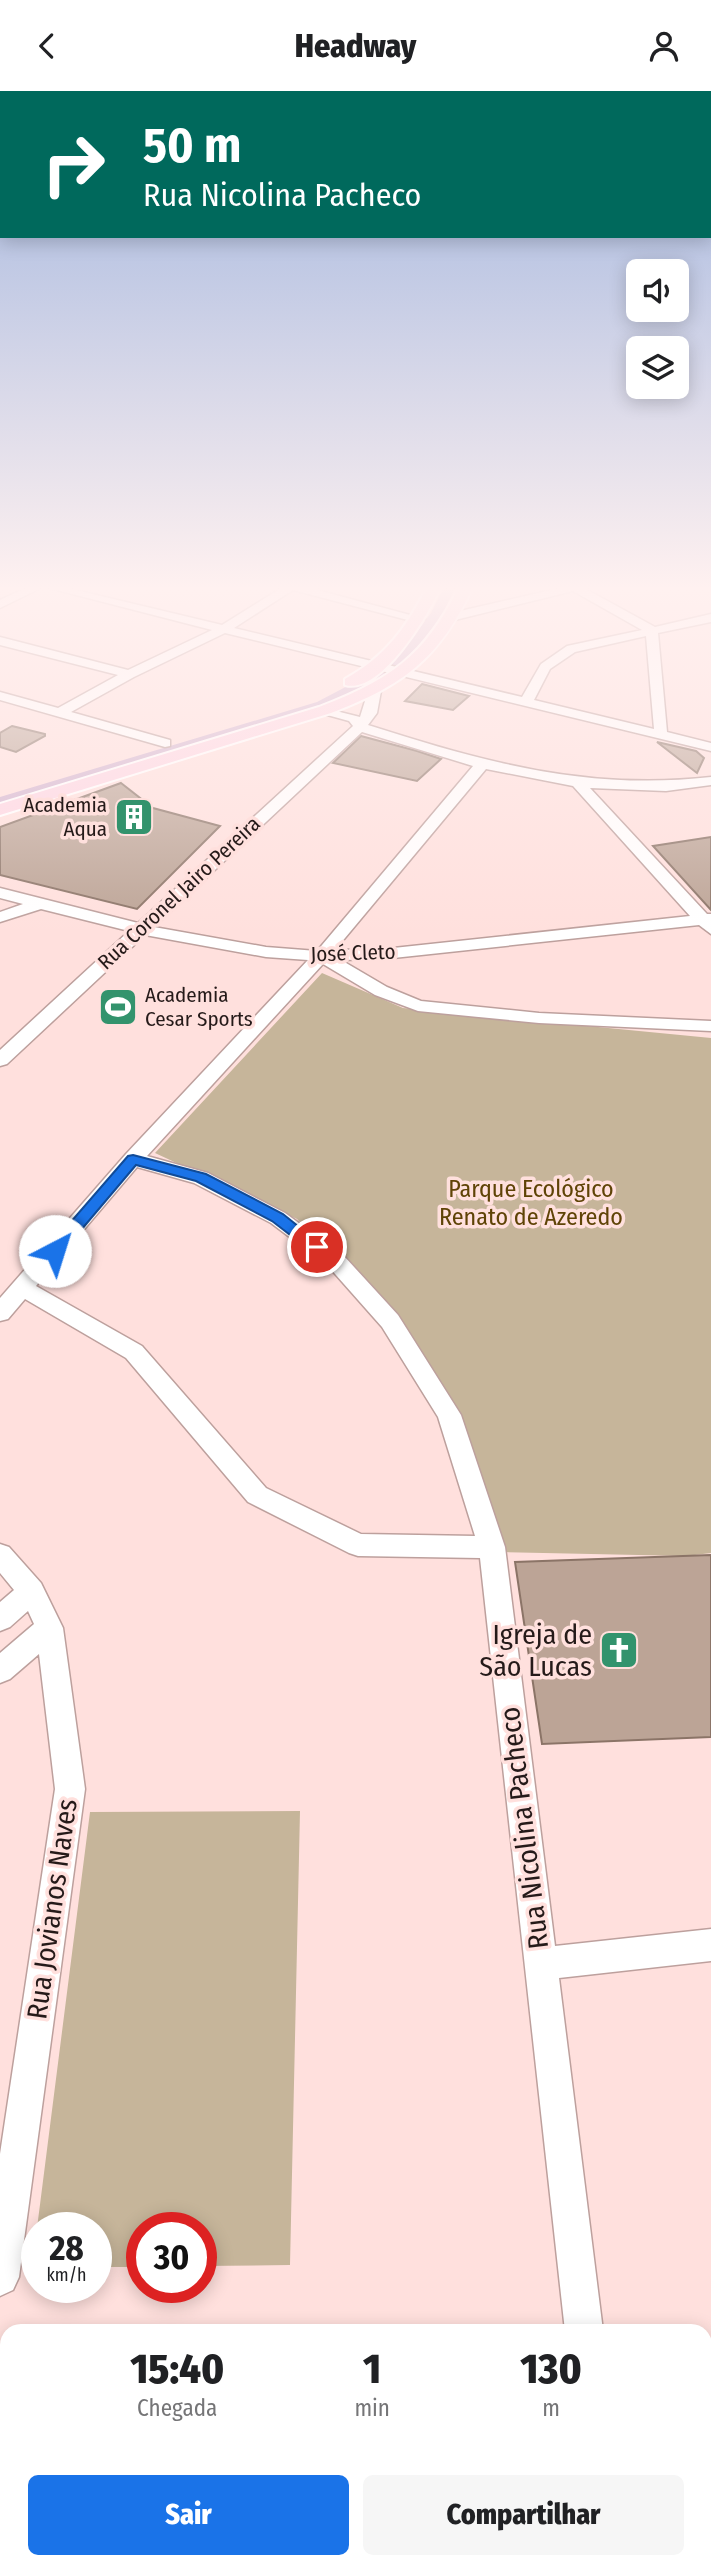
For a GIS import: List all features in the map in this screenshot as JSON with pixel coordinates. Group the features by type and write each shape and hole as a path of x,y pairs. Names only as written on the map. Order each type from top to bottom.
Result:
{"main road":[{"path":"13,788 299,703"},
{"path":"0,810 344,703"}],"street":[{"path":"23,703 165,743"},
{"path":"59,713 78,703"},
{"name":"Rua Coronel Jairo Pereira","path":"0,1060 359,727 370,713 372,703"},
{"path":"527,703 709,748"},
{"path":"658,703 661,737"},
{"path":"325,710 354,718 359,727 579,785 637,788 710,780"},
{"path":"0,1314 133,1159 321,956 484,762"},
{"path":"579,785 708,923"},
{"name":"José Cleto","path":"0,893 140,929 266,952 321,956 384,954 708,923"},
{"path":"0,916 42,903"},
{"path":"321,956 381,991 418,1006 539,1018 711,1026"},
{"name":"Rua Nicolina Pacheco","path":"133,1159 201,1178 278,1218 337,1261 390,1321 449,1415 492,1547 583,2324"},
{"path":"23,1288 134,1352 257,1495 358,1545 492,1547"},
{"name":"Rua Jovianos Naves","path":"0,1555 32,1591 49,1628 70,1789 0,2277"},
{"path":"0,1619 32,1591"},
{"path":"0,1669 49,1628"},
{"path":"540,1964 711,1945"}],"green space":[{"name":"Parque Ecológico Renato de Azeredo","path":"322,973 403,1008 711,1038 711,1553 686,1556 499,1552 456,1414 393,1317 297,1219 155,1153"},
{"path":"300,1811 290,2265 217,2266 217,2212 126,2212 126,2267 112,2267 112,2212 39,2212 90,1812"}],"building":[{"path":"414,703 461,703 453,710"},
{"path":"12,726 45,736 16,752 0,747 0,733"},
{"path":"361,736 441,759 417,781 333,763"},
{"path":"657,742 696,751 704,758 697,773"},
{"path":"121,783 153,808 220,826 137,909 0,875 0,827"},
{"path":"711,837 711,910 653,846"},
{"name":"Igreja de São Lucas","path":"711,1555 711,1737 542,1744 515,1562"}],"waterway":[{"path":"0,802 326,703"}],"place":[{"name":"Academia Aqua","path":"134,817"},
{"name":"Academia Cesar Sports","path":"118,1007"},
{"name":"Igreja de São Lucas","path":"619,1650"}],"route":[{"path":"55,1251 133,1159 201,1178 278,1218 317,1247"}]}
